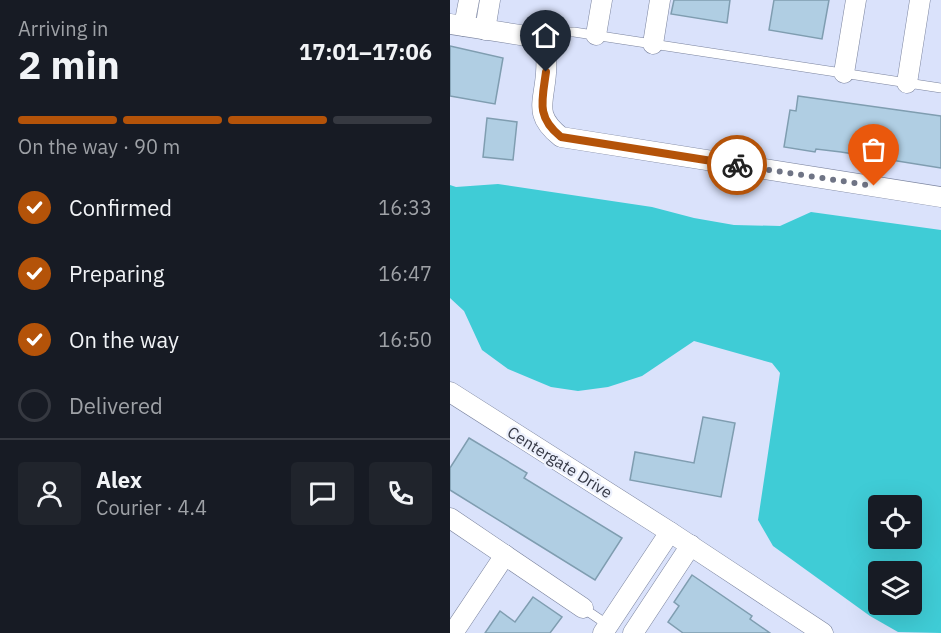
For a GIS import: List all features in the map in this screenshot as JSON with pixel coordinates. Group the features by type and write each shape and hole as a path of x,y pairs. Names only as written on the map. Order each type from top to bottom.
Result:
{"street":[{"path":"469,0 457,25 539,38 546,72 541,103 543,115 549,128 561,137 941,197"},
{"path":"485,30 490,0"},
{"path":"596,35 602,0"},
{"path":"652,44 660,0"},
{"path":"844,73 856,0"},
{"path":"907,83 920,0"},
{"name":"Centergate Drive","path":"452,399 691,545 824,633"},
{"path":"451,522 505,555 583,608"},
{"path":"606,629 670,532"},
{"path":"635,632 691,545"},
{"path":"453,633 505,555"}],"lane":[{"path":"539,38 564,32 596,35 941,88"},
{"path":"583,608 606,629"}],"shaded area":[{"path":"498,184 652,207 734,225 780,226 811,212 941,230 941,633 898,632 869,615 922,615 922,561 868,561 868,615 773,546 758,520 780,373 772,363 694,341 642,376 608,387 578,391 551,387 508,369 482,350 464,311 450,298 450,185 456,187"}],"building":[{"path":"674,0 730,0 727,23 671,14"},
{"path":"774,0 829,0 822,39 769,30"},
{"path":"450,46 503,58 495,104 450,96"},
{"path":"798,96 941,116 941,168 841,152 816,149 815,152 784,147 790,110 796,111"},
{"path":"487,118 517,122 513,160 483,157"},
{"path":"703,417 735,423 721,497 630,480 635,452 694,463"},
{"path":"469,438 527,473 524,478 622,538 595,580 450,490 450,468"},
{"path":"692,575 752,616 750,619 770,633 683,633 668,622 679,606 674,602"},
{"path":"533,597 562,617 550,633 485,633 500,611 515,622"}],"way so far":[{"path":"737,165 874,186"}],"route":[{"path":"546,72 541,103 543,115 549,128 561,137 737,165"}]}
